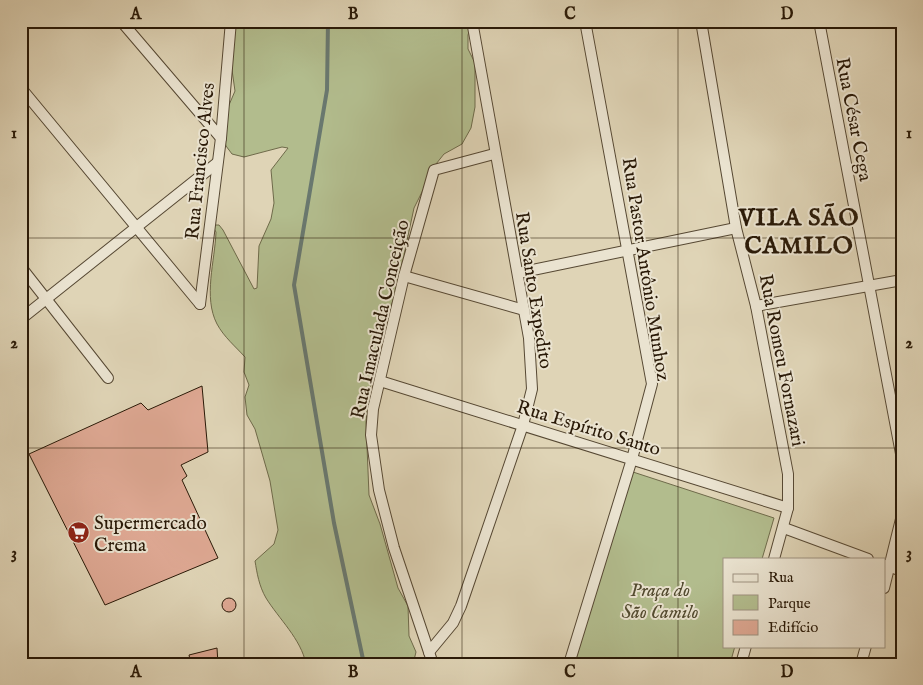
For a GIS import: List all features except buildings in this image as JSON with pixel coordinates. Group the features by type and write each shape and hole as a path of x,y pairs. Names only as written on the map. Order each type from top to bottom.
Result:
{"street":[{"path":"121,21 221,138"},
{"name":"Rua Francisco Alves","path":"137,226 200,304 216,163 221,138 231,21"},
{"name":"Rua Santo Expedito","path":"429,652 453,623 461,606 522,425 532,389 529,338 494,154 472,21"},
{"name":"Rua Pastor Antônio Munhoz","path":"569,664 632,459 652,384 585,21"},
{"name":"Rua Romeu Fornazari","path":"701,21 736,228 756,306 788,474 788,508 774,558"},
{"name":"Rua César Cega","path":"819,21 902,459"},
{"path":"21,88 137,226"},
{"name":"Rua Imaculada Conceição","path":"429,652 394,548 379,490 371,435 373,409 404,276 434,170 494,154"},
{"path":"21,319 216,163"},
{"path":"518,273 736,228"},
{"path":"21,268 47,298 108,378"},
{"path":"404,276 524,310"},
{"path":"756,306 902,280"},
{"name":"Rua Espírito Santo","path":"380,381 788,508"},
{"path":"902,515 888,566 902,571"},
{"path":"784,528 865,558"},
{"path":"741,664 745,648"},
{"path":"861,664 865,648"},
{"path":"429,652 433,664"}],"green space":[{"path":"225,21 472,21 468,35 468,49 475,63 475,107 471,128 462,144 444,154 436,164 414,208 405,250 403,274 381,333 369,395 366,422 369,495 380,524 398,588 408,606 409,636 416,652 413,664 306,664 299,646 271,606 260,584 255,561 274,544 278,530 270,481 255,429 247,415 245,397 249,385 244,372 245,357 223,333 213,313 210,291 216,232 212,225 219,225 223,230 254,289 257,288 259,246 271,219 274,203 271,170 288,148 282,147 244,157 232,154 226,146 223,135 223,119 235,91"},
{"name":"Praça do São Camilo","path":"633,472 774,518 762,558 723,558 723,648 734,648 730,664 572,664"}],"waterway":[{"path":"328,21 327,90 294,285 334,523 364,664"}],"place":[{"name":"Supermercado Crema","path":"78,533"}],"district":[{"name":"VILA SÃO CAMILO","path":"799,231"}]}
